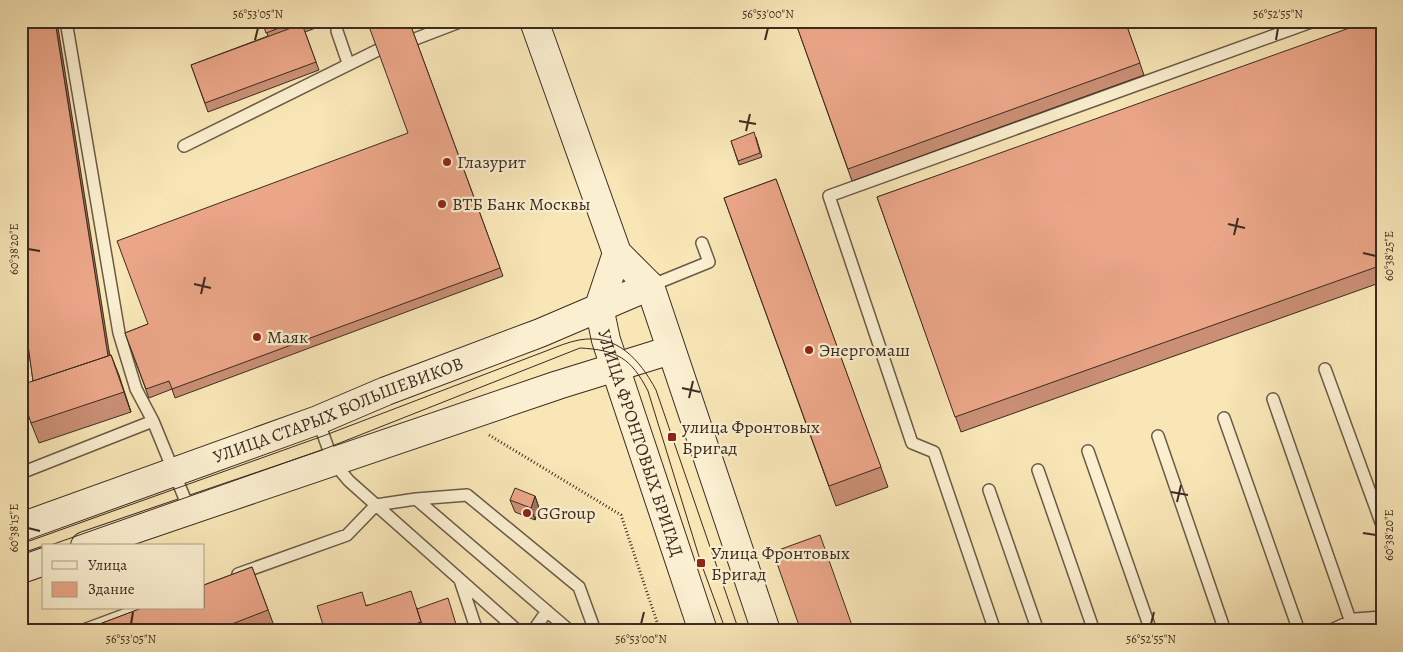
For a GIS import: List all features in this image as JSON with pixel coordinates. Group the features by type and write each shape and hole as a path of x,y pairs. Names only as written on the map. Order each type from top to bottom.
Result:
{"main road":[{"path":"534,21 616,253 650,286 763,621"},
{"name":"УЛИЦА ФРОНТОВЫХ БРИГАД","path":"616,253 599,307 615,369 703,631"},
{"name":"УЛИЦА СТАРЫХ БОЛЬШЕВИКОВ","path":"21,527 175,474 318,420 650,286"},
{"path":"91,544 558,385 615,369 671,350"},
{"path":"21,569 42,561"}],"lane":[{"path":"66,21 119,334 136,388 153,421 189,509"},
{"path":"416,39 462,21"},
{"path":"995,631 934,452 912,443 829,196 1314,21"},
{"path":"337,31 348,63"},
{"path":"184,146 276,102 348,63 378,50"},
{"path":"650,286 709,262 702,244"},
{"path":"1325,369 1382,525"},
{"path":"1273,399 1352,626"},
{"path":"1224,418 1299,631"},
{"path":"318,420 333,462 349,481 518,631"},
{"path":"21,474 153,421"},
{"path":"1158,436 1225,631"},
{"path":"1088,451 1151,631"},
{"path":"1038,470 1094,631"},
{"path":"989,490 1038,631"},
{"path":"230,577 347,535 376,505 416,499 467,495 579,587 595,631"},
{"path":"416,499 570,631"},
{"path":"459,578 477,631"},
{"path":"80,631 138,610"},
{"path":"533,631 547,611"},
{"path":"1328,631 1382,617"}],"path":[{"path":"486,433 621,515 660,631"}],"building":[{"path":"21,21 55,21 108,356 33,381 21,294"},
{"path":"262,21 297,21 266,33"},
{"path":"367,21 409,21 500,268 172,389 169,381 146,389 125,333 148,324 117,241 408,133"},
{"path":"795,21 1125,21 1140,63 848,169"},
{"path":"1369,21 1382,21 1382,265 955,417 877,197"},
{"path":"302,24 316,62 205,103 191,65"},
{"path":"754,132 760,153 738,161 731,141"},
{"name":"Энергомаш","path":"776,179 881,467 829,486 724,198"},
{"path":"111,355 124,392 31,423 21,392 21,385"},
{"path":"515,488 535,496 531,508 510,500"},
{"path":"820,535 854,631 801,631 773,552"},
{"path":"252,567 268,610 214,631 81,631 137,610 205,610 205,585"},
{"path":"411,591 421,622 395,631 325,631 317,606 362,592 366,606"},
{"path":"448,598 458,631 424,631 417,609"}],"tram line":[{"path":"21,544 323,436 562,345 579,340 593,339 605,341 626,351 643,369 656,390 739,631"},
{"path":"54,544 327,448 580,348 593,349 613,354 629,363 648,391 701,563 726,631"},
{"path":"21,555 42,548"}],"place":[{"name":"Глазурит","path":"447,162"},
{"name":"ВТБ Банк Москвы","path":"442,204"},
{"name":"Маяк","path":"257,337"},
{"name":"Энергомаш","path":"809,350"},
{"name":"улица Фронтовых Бригад","path":"672,437"},
{"name":"GGroup","path":"527,513"},
{"name":"Улица Фронтовых Бригад","path":"701,563"}]}
